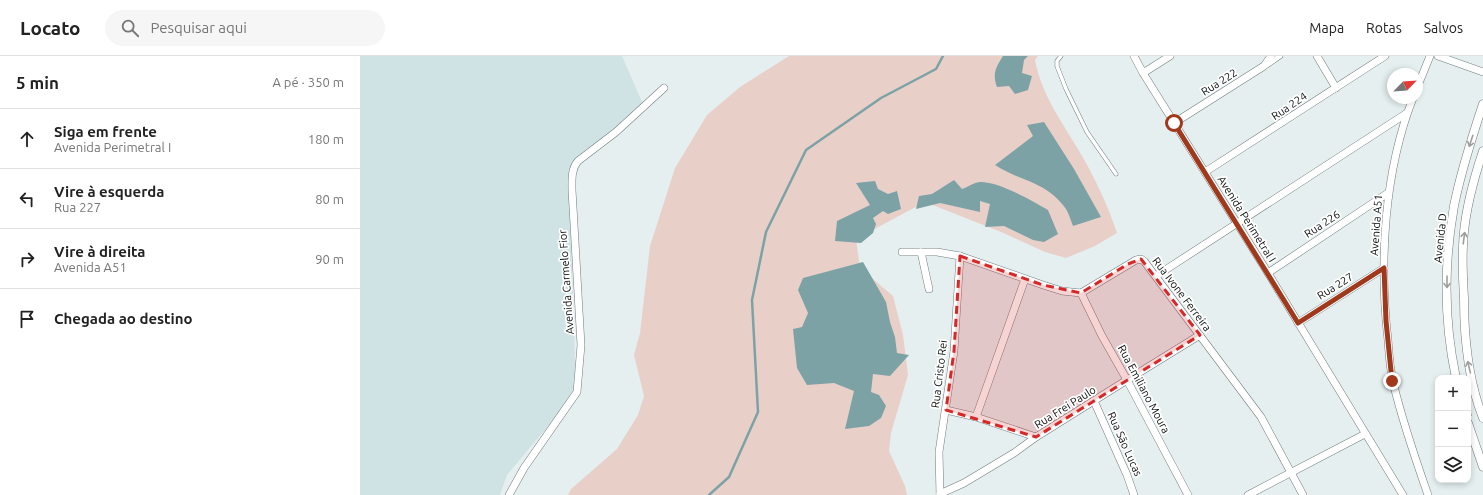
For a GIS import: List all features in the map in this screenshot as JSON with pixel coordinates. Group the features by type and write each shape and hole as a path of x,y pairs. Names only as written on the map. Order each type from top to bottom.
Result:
{"street":[{"name":"Avenida Perimetral I","path":"1134,56 1143,73 1268,273 1403,495"},
{"path":"1143,73 1170,56"},
{"name":"Rua 222","path":"1174,123 1264,66 1271,56"},
{"path":"1264,66 1280,56"},
{"path":"1317,56 1336,88"},
{"name":"Rua 224","path":"1205,172 1385,56"},
{"path":"1423,73 1430,56"},
{"path":"1438,56 1483,72"},
{"name":"Avenida Carmelo Fior","path":"509,495 524,468 577,392 581,345 572,190 572,176 574,167 578,161 616,132 664,88"},
{"name":"Avenida A51","path":"1411,104 1407,113 1388,194 1384,268 1386,321 1392,381 1410,444 1428,495"},
{"name":"Avenida D","path":"1455,375 1448,312 1447,256 1454,206 1460,178 1483,104"},
{"path":"1156,276 1407,113"},
{"path":"1483,150 1470,196 1463,245 1464,318 1467,358 1478,406 1483,418"},
{"name":"Rua 226","path":"1268,273 1388,194"},
{"path":"902,252 937,252 960,256 1062,291 1081,293"},
{"path":"921,252 929,289"},
{"name":"Rua Cristo Rei","path":"940,494 939,452 954,351 960,256"},
{"name":"Rua Ivone Ferreira","path":"1081,293 1128,264 1139,259 1144,261 1261,417 1303,495"},
{"name":"Rua 227","path":"1298,323 1384,268"},
{"path":"976,417 1025,279"},
{"name":"Rua Emiliano Moura","path":"1081,293 1102,336 1188,495"},
{"name":"Rua Frei Paulo","path":"940,494 964,483 1014,453 1200,335"},
{"name":"Rua São Lucas","path":"1094,401 1127,475 1134,495"},
{"path":"946,410 976,417 1036,438"},
{"path":"1471,432 1483,468"},
{"path":"1248,495 1366,434"}],"lane":[{"path":"1061,56 1057,61 1057,66 1066,88 1087,132 1116,174"}],"highlighted area":[{"path":"960,256 1043,285 1081,293 1128,264 1141,259 1200,335 1036,437 946,410 954,351"}],"shaded area":[{"path":"360,56 622,56 643,104 569,173 576,393 507,475 500,495 360,495"},
{"path":"789,56 1038,56 1035,60 1038,73 1047,96 1095,179 1117,233 1095,246 1066,258 1045,252 1001,232 925,202 856,239 860,268 893,296 903,335 908,375 891,433 889,451 905,486 907,495 568,495 571,489 617,449 638,415 644,396 634,355 640,333 650,246 675,168 707,115 740,87"}],"water":[{"path":"1003,56 1028,56 1024,60 1022,73 1032,76 1028,90 1015,94 1009,86 997,87 995,74 998,64"},
{"path":"1044,122 1074,169 1101,217 1073,226 1066,209 1050,193 1042,187 995,165 1033,136 1027,125"},
{"path":"954,180 962,189 975,183 990,183 1024,197 1048,210 1058,234 1044,242 1033,240 1004,226 985,227 990,204 980,201 980,212 940,203 916,209 919,196 932,194"},
{"path":"875,181 878,189 888,194 897,191 901,209 888,214 883,211 873,218 876,224 873,233 861,243 835,241 837,221 870,205 856,183"},
{"path":"863,262 886,302 895,337 897,353 909,355 890,376 873,374 871,392 879,395 886,406 881,418 869,426 845,429 854,391 834,383 807,385 797,368 793,329 802,327 808,313 798,290 803,278"}],"waterway":[{"path":"709,495 729,477 758,412 752,300 766,232 806,150 881,98 936,69 943,56"}],"route":[{"path":"1174,123 1298,323 1384,268 1386,321 1392,381"}]}
